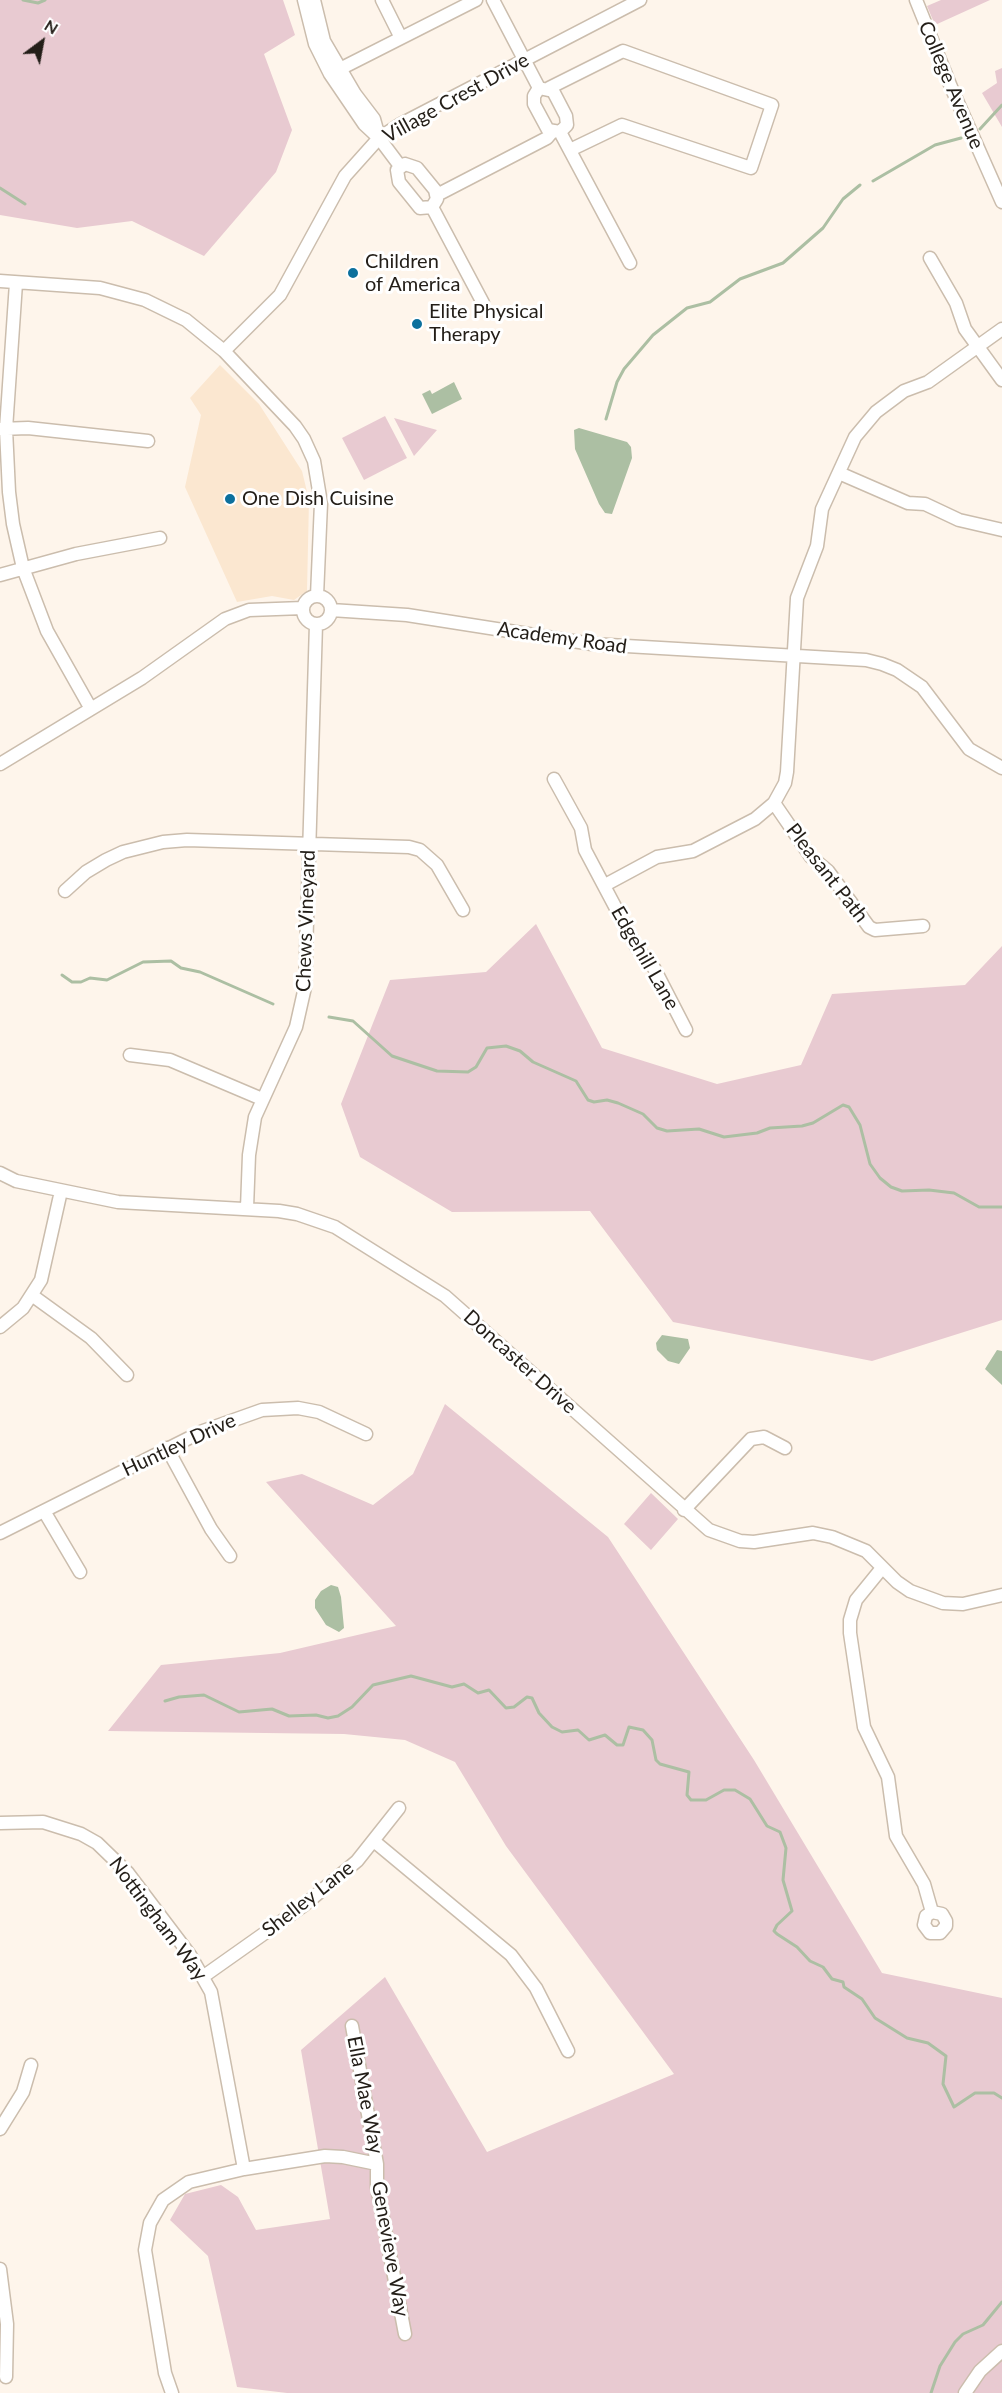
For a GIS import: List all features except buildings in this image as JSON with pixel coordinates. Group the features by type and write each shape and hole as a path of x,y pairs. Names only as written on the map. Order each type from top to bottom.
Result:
{"street":[{"path":"304,0 315,44 374,119 379,138 400,166 397,179 420,208 432,207"},
{"path":"314,0 334,71"},
{"path":"382,0 401,38"},
{"path":"334,71 476,0"},
{"path":"432,207 437,195 547,138 567,120 555,94 544,88 524,60 493,0"},
{"name":"Village Crest Drive","path":"224,351 280,295 345,176 379,138 399,125 640,0"},
{"name":"College Avenue","path":"916,0 951,87 1002,202"},
{"path":"570,150 615,127 630,126 750,168 772,105 623,51 544,88 534,96 534,104 545,126 556,132 570,150 630,263"},
{"path":"400,166 410,165 417,168 437,195"},
{"path":"432,207 483,303"},
{"path":"930,258 956,303 965,329 1002,380"},
{"path":"0,280 100,288 145,300 186,320 224,351 295,426 314,461 321,503 317,596"},
{"path":"16,282 3,429 9,492 23,568 47,631 91,709"},
{"path":"605,885 657,857 693,851 755,819 774,803 785,783 787,772 797,598 817,546 822,510 855,438 876,412 904,391 928,382 1002,330"},
{"path":"3,429 148,441"},
{"path":"839,473 902,501 925,504 959,520 1002,530"},
{"path":"0,575 160,538"},
{"path":"317,596 328,602 331,610 324,621 316,624 308,621 303,608 309,598 317,596"},
{"path":"0,764 142,678 238,613 263,608 303,608"},
{"name":"Academy Road","path":"331,610 407,615 591,644 866,660 897,670 921,687 969,749 1002,768"},
{"name":"Chews Vineyard","path":"247,1208 252,1134 262,1099 287,1049 301,1008 306,973 316,624"},
{"name":"Edgehill Lane","path":"554,779 581,828 585,850 637,948 654,968 686,1030"},
{"name":"Pleasant Path","path":"774,803 811,857 828,871 869,927 876,930 924,926"},
{"path":"65,891 86,872 106,860 123,852 163,842 187,840 409,847 420,850 437,865 463,910"},
{"path":"130,1055 170,1060 262,1099"},
{"name":"Doncaster Drive","path":"0,1173 16,1181 144,1205 247,1208 297,1214 335,1227 424,1282 460,1309 709,1530 740,1541 754,1542 813,1533 832,1536 866,1551 882,1568 910,1591 943,1603 963,1604 1002,1595"},
{"path":"0,1327 33,1296 47,1264 61,1191"},
{"path":"33,1296 91,1338 127,1375"},
{"name":"Huntley Drive","path":"0,1533 167,1448 236,1417 280,1407 319,1412 366,1434"},
{"path":"684,1510 751,1439 764,1437 784,1448"},
{"path":"167,1448 211,1529 230,1556"},
{"path":"44,1511 80,1572"},
{"path":"882,1568 856,1600 850,1620 850,1634 867,1736 888,1777 896,1836 924,1884 932,1912"},
{"name":"Shelley Lane","path":"204,1976 303,1906 357,1861 375,1842 399,1808"},
{"name":"Nottingham Way","path":"0,1823 43,1822 81,1834 97,1843 128,1874 204,1976 211,1992 220,2031 244,2169"},
{"path":"375,1842 494,1938 511,1955 536,1988 568,2051"},
{"name":"Ella Mae Way","path":"352,2026 377,2164"},
{"path":"0,2129 23,2092 31,2065"},
{"path":"172,2393 165,2373 145,2250 150,2223 163,2200 174,2190 204,2177 244,2169 325,2156 377,2164"},
{"name":"Genevieve Way","path":"377,2164 377,2187 405,2334"},
{"path":"0,2269 7,2324 6,2377"},
{"path":"965,2393 980,2371 1002,2351"}],"shaded area":[{"path":"0,0 283,0 295,35 264,54 292,130 276,172 204,256 132,221 77,228 0,215"},
{"path":"941,0 990,0 935,25 927,6"},
{"path":"1002,68 1002,127 982,93 997,83 995,71"},
{"path":"220,365 259,404 302,471 309,500 307,591 294,600 272,596 237,602 185,487 201,415 190,398"},
{"path":"454,382 462,399 432,414 422,394 430,390 432,394"},
{"path":"385,416 407,458 364,480 342,438"},
{"path":"394,418 437,430 414,456"},
{"path":"579,428 627,442 631,447 632,458 612,514 605,513 599,504 575,449 574,430"},
{"path":"536,924 602,1048 717,1084 801,1065 832,994 965,985 1002,946 1002,1320 872,1361 673,1322 590,1211 452,1212 360,1157 341,1104 390,980 486,972"},
{"path":"662,1335 688,1339 690,1348 679,1364 668,1361 657,1350 656,1343"},
{"path":"997,1350 1002,1351 1002,1385 985,1369"},
{"path":"445,1404 608,1537 754,1760 882,1973 1002,1998 1002,2393 287,2393 237,2387 208,2256 170,2220 185,2194 221,2185 238,2197 256,2230 330,2219 301,2050 385,1977 487,2152 674,2074 506,1846 455,1762 405,1740 344,1734 108,1731 161,1665 280,1653 396,1626 266,1482 302,1474 373,1505 413,1474"},
{"path":"651,1493 678,1519 651,1550 624,1524"},
{"path":"331,1585 338,1587 341,1597 344,1628 339,1632 326,1625 315,1608 315,1600 321,1591"}],"waterway":[{"path":"23,0 38,3 45,0"},
{"path":"980,129 1002,105"},
{"path":"873,181 935,145 961,138"},
{"path":"606,419 617,382 624,369 653,335 687,308 710,302 740,279 783,263 823,228 843,199 860,185"},
{"path":"0,188 25,204"},
{"path":"62,975 72,982 81,982 90,978 107,980 143,962 171,961 181,968 200,972 273,1004"},
{"path":"329,1017 353,1021 392,1056 437,1071 468,1072 476,1067 487,1048 506,1046 520,1051 533,1062 576,1081 588,1100 594,1102 607,1100 618,1103 643,1114 657,1128 667,1131 699,1129 724,1137 757,1133 770,1128 813,1123 843,1105 849,1107 860,1125 870,1164 880,1178 891,1187 902,1191 929,1190 954,1193 979,1207 1002,1207"},
{"path":"165,1701 179,1697 204,1695 239,1712 272,1709 289,1716 316,1715 328,1718 338,1716 352,1707 373,1685 411,1676 452,1687 464,1684 478,1693 489,1690 506,1708 514,1707 527,1697 532,1698 539,1713 552,1727 562,1732 578,1730 589,1740 605,1735 617,1745 623,1745 629,1727 643,1730 652,1740 656,1760 660,1764 689,1772 687,1795 691,1800 706,1800 724,1790 735,1790 750,1799 767,1826 780,1832 786,1848 783,1880 792,1911 774,1931 797,1947 810,1961 823,1967 832,1979 843,1982 844,1987 862,1999 875,2018 907,2038 928,2043 946,2056 943,2084 954,2107 975,2093 994,2093 1002,2098"},
{"path":"931,2393 940,2366 955,2342 963,2334 983,2325 1002,2302"}],"place":[{"name":"Children of America","path":"353,273"},
{"name":"Elite Physical Therapy","path":"417,324"},
{"name":"One Dish Cuisine","path":"230,499"}]}
